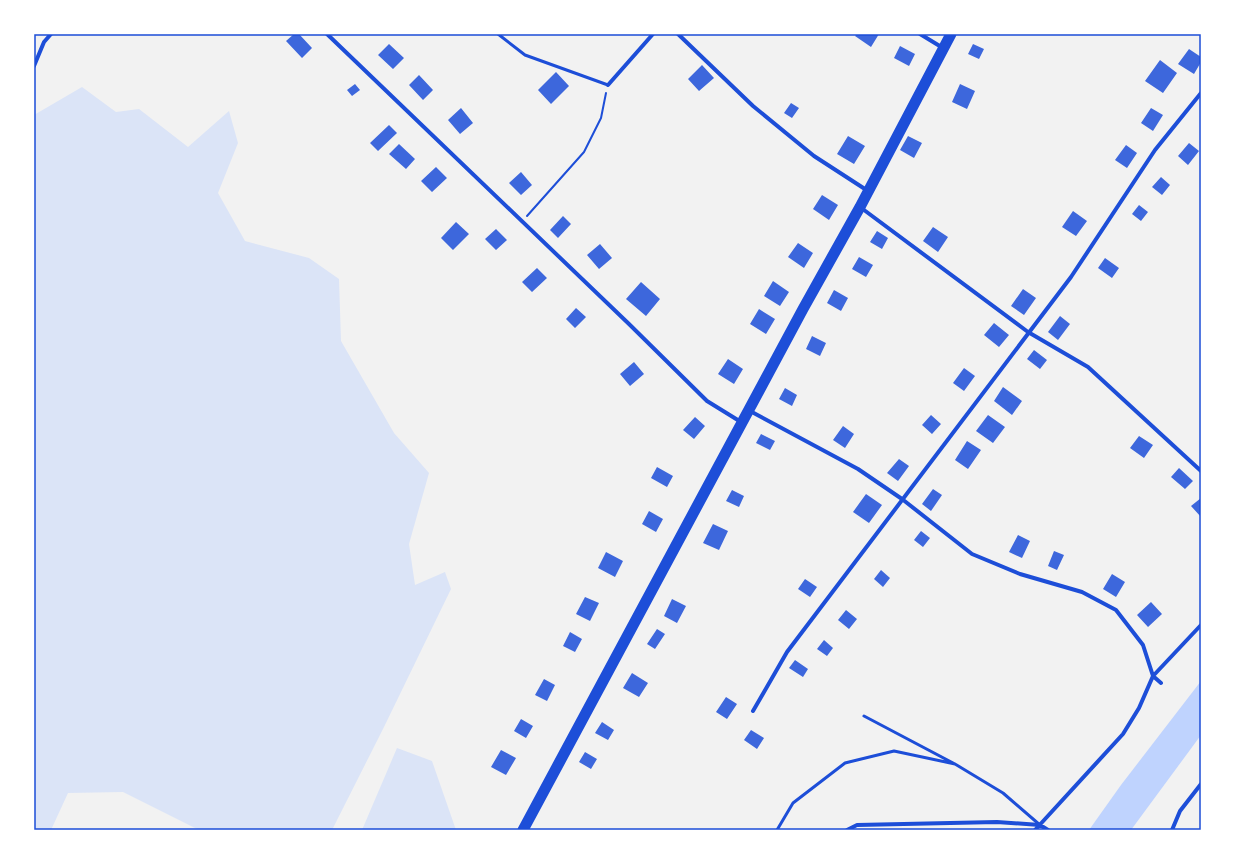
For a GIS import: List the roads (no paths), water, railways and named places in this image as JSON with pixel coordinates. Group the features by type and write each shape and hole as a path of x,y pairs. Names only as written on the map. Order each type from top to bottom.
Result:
{"highway":[{"path":"523,830 750,411 803,309 860,207 951,34"}],"street":[{"path":"34,66 44,42 51,34"},
{"path":"327,34 707,401 743,423"},
{"path":"608,85 653,34"},
{"path":"678,34 759,111 814,156 868,191"},
{"path":"920,34 944,48"},
{"path":"753,711 787,652 1071,277 1155,150 1201,93"},
{"path":"860,207 1028,332 1088,367 1201,471"},
{"path":"750,411 858,469 902,499 972,554 1020,574 1082,592 1116,610 1143,645 1153,676 1161,683"},
{"path":"1035,830 1123,734 1139,708 1153,676 1201,626"},
{"path":"1172,830 1180,811 1201,784"},
{"path":"847,830 857,825 997,822 1040,825 1048,830"}],"lane":[{"path":"498,34 525,55 608,85"},
{"path":"864,716 955,764 1003,793 1040,825"},
{"path":"777,830 793,803 844,763 894,751 955,764"}],"water":[{"path":"1201,681 1201,735 1131,830 1089,830 1121,785"}]}
